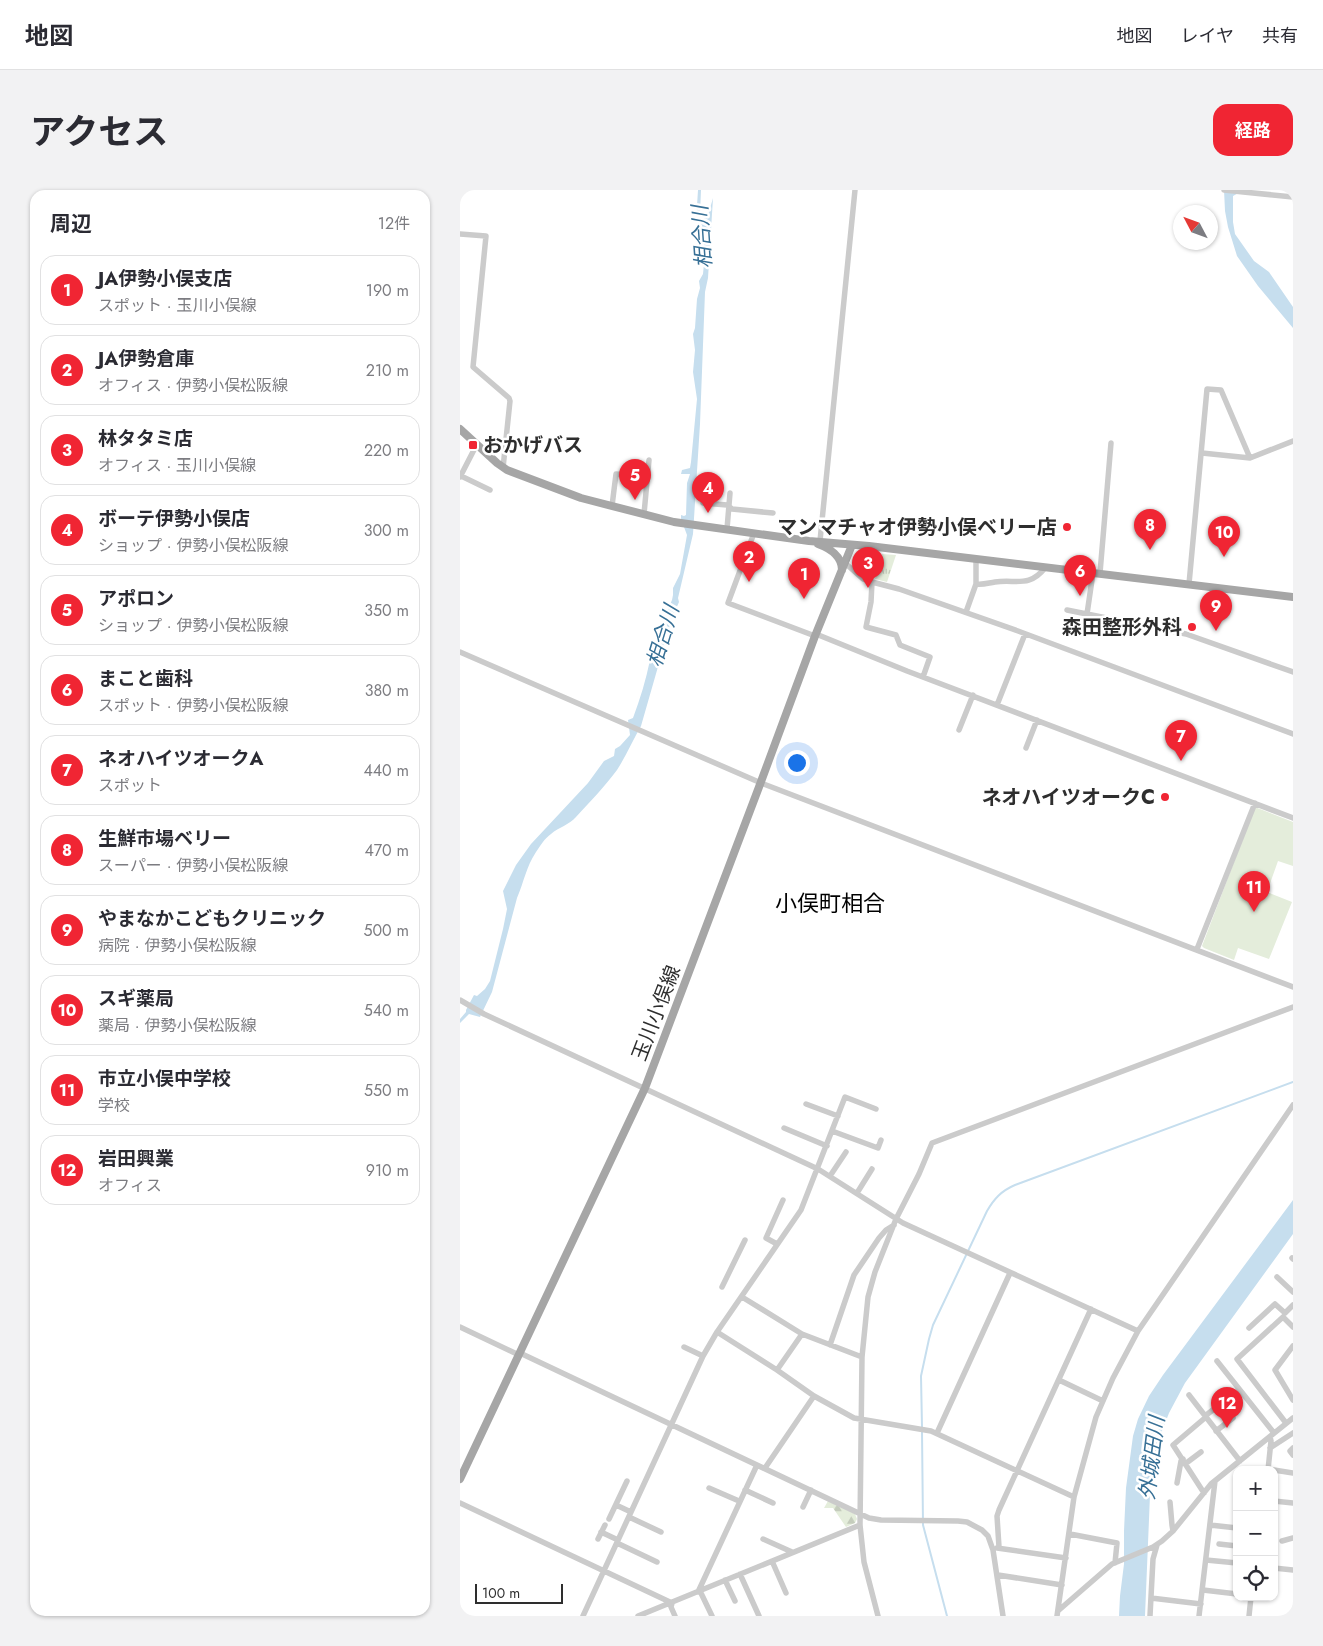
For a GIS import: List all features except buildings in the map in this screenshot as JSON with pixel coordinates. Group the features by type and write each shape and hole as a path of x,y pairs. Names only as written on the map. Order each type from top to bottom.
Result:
{"main road":[{"path":"460,430 503,468 581,498 674,522 809,541 1293,597"},
{"path":"809,541 826,547 835,554 841,563 842,572"},
{"name":"玉川小俣線","path":"460,1479 645,1088 815,635 852,545"}],"street":[{"path":"820,541 855,190"},
{"path":"1224,190 1275,193 1293,197"},
{"path":"460,234 486,236 473,367 509,398 510,401 503,468"},
{"path":"1189,584 1208,389 1221,390 1250,458"},
{"path":"1202,453 1250,458 1293,441"},
{"path":"1087,614 1096,573 1111,443"},
{"path":"477,444 463,463 460,477 490,490"},
{"path":"644,514 648,460"},
{"path":"612,506 616,474 647,477"},
{"path":"727,529 730,493"},
{"path":"703,503 730,507 732,509 773,513"},
{"path":"754,533 728,603 1293,818"},
{"path":"966,612 976,584 976,560"},
{"path":"845,563 860,576 872,582 899,589 966,612 1293,734"},
{"path":"976,584 985,585 995,582 1016,582 1032,579 1039,576 1045,568"},
{"path":"872,582 872,596 866,627 896,635 900,645 930,657 923,676"},
{"path":"1067,610 1186,634 1293,672"},
{"path":"997,705 1025,634"},
{"path":"460,652 761,783 1293,987"},
{"path":"960,730 973,696"},
{"path":"1026,748 1037,720"},
{"path":"1197,949 1255,803"},
{"path":"462,1002 484,1014 818,1169 896,1219 1138,1331"},
{"path":"878,1616 864,1562 860,1525 862,1357 865,1327 871,1285 896,1219 919,1174 930,1145 936,1141 1293,1007"},
{"path":"583,1616 703,1356 717,1332 806,1202 845,1097 876,1109"},
{"path":"806,1104 838,1116"},
{"path":"1058,1613 1074,1497 1092,1432 1103,1401 1121,1361 1138,1331 1293,1105"},
{"path":"784,1128 826,1146"},
{"path":"832,1131 878,1148 881,1140"},
{"path":"830,1176 846,1152"},
{"path":"858,1193 872,1169"},
{"path":"778,1244 766,1238 783,1200"},
{"path":"830,1345 854,1275 879,1238 894,1225"},
{"path":"722,1287 745,1240"},
{"path":"936,1433 1010,1273"},
{"path":"1277,1277 1293,1292"},
{"path":"742,1296 802,1334 862,1357"},
{"path":"1248,1328 1275,1304 1285,1313 1293,1305"},
{"path":"1003,1616 996,1548 997,1516 1091,1309"},
{"path":"1286,1423 1237,1360 1283,1318 1293,1327"},
{"path":"460,1327 861,1514 876,1519 958,1521 974,1525 982,1530 996,1548 1066,1558"},
{"path":"717,1332 814,1396 854,1418 936,1433 1074,1497"},
{"path":"777,1370 802,1334"},
{"path":"1293,1346 1275,1370 1293,1400"},
{"path":"684,1347 703,1356"},
{"path":"1217,1361 1272,1435 1268,1466"},
{"path":"1059,1380 1103,1401"},
{"path":"765,1468 814,1396"},
{"path":"1189,1396 1240,1461"},
{"path":"1204,1493 1173,1445 1223,1402"},
{"path":"1216,1431 1233,1418"},
{"path":"1058,1613 1116,1562 1155,1546 1174,1532 1215,1481 1293,1418"},
{"path":"1270,1448 1293,1433"},
{"path":"1293,1448 1290,1451 1293,1455"},
{"path":"1177,1483 1181,1461 1184,1462 1201,1452"},
{"path":"699,1591 756,1465"},
{"path":"1278,1471 1293,1473"},
{"path":"609,1519 626,1481"},
{"path":"1199,1616 1215,1481"},
{"path":"709,1488 739,1501"},
{"path":"745,1490 773,1503"},
{"path":"803,1507 811,1490"},
{"path":"1278,1501 1293,1503"},
{"path":"1170,1502 1174,1532"},
{"path":"460,1503 672,1603"},
{"path":"616,1505 662,1532"},
{"path":"598,1539 605,1525"},
{"path":"638,1616 860,1525"},
{"path":"1210,1525 1233,1528"},
{"path":"601,1532 657,1562"},
{"path":"1070,1534 1117,1543 1116,1562"},
{"path":"1282,1541 1293,1538"},
{"path":"763,1539 792,1552"},
{"path":"1219,1544 1233,1546"},
{"path":"1150,1616 1155,1546"},
{"path":"1206,1560 1233,1563"},
{"path":"772,1561 786,1593"},
{"path":"1278,1568 1293,1570"},
{"path":"740,1574 759,1616"},
{"path":"998,1575 1062,1585"},
{"path":"726,1580 735,1600"},
{"path":"1202,1590 1233,1594"},
{"path":"699,1591 712,1616"},
{"path":"1151,1598 1201,1604"},
{"path":"1249,1616 1251,1601"},
{"path":"672,1603 671,1607 675,1616"}],"green space":[{"path":"882,554 896,555 887,582 875,579"},
{"path":"1255,807 1293,822 1293,866 1278,861 1267,892 1292,902 1269,959 1238,948 1234,960 1202,946"},
{"path":"828,1501 855,1514 857,1519 855,1523 846,1527 833,1508 824,1508"}],"water":[{"name":"相合川","path":"698,190 701,190 701,217 706,216 709,212 713,198 708,278 705,292 700,424 693,534 678,598 679,602 672,618 641,726 620,765 608,782 573,820 549,836 536,852 527,869 517,898 492,992 480,1017 469,1014 460,1023 460,1019 466,1012 474,995 477,996 485,989 490,981 507,909 503,891 516,865 531,844 588,783 604,761 614,756 615,749 630,735 628,720 633,718 636,711 650,660 653,659 656,651 661,625 672,600 673,588 680,574 687,535 681,515 686,515 687,483 690,474 681,474 682,470 690,468 691,462 697,399 693,372 695,350 693,334 700,288 699,281 703,274 705,253 702,229 696,221"},
{"path":"1224,190 1244,190 1233,196 1235,234 1254,261 1269,272 1293,307 1293,328 1258,286 1237,256 1228,227"},
{"name":"外城田川","path":"1293,1200 1293,1234 1185,1383 1169,1413 1157,1449 1150,1495 1145,1616 1119,1616 1124,1564 1126,1488 1133,1436 1138,1419 1149,1396 1163,1375"}],"waterway":[{"path":"922,1427 921,1376 933,1325 987,1211 998,1196 1015,1185 1293,1082"},
{"path":"922,1432 923,1525 947,1616"}],"place":[{"name":"おかげバス","path":"473,445"},
{"name":"アポロン","path":"635,500"},
{"name":"ボーテ伊勢小俣店","path":"708,513"},
{"name":"マンマチャオ伊勢小俣ベリー店","path":"1067,527"},
{"name":"生鮮市場ベリー","path":"1150,550"},
{"name":"スギ薬局","path":"1224,557"},
{"name":"JA伊勢倉庫","path":"749,582"},
{"name":"林タタミ店","path":"868,588"},
{"name":"まこと歯科","path":"1080,596"},
{"name":"JA伊勢小俣支店","path":"804,599"},
{"name":"森田整形外科","path":"1192,627"},
{"name":"やまなかこどもクリニック","path":"1216,631"},
{"name":"ネオハイツオークA","path":"1181,761"},
{"name":"ネオハイツオークC","path":"1165,797"},
{"name":"市立小俣中学校","path":"1254,912"},
{"name":"岩田興業","path":"1227,1428"}],"district":[{"name":"小俣町相合","path":"830,903"}]}
